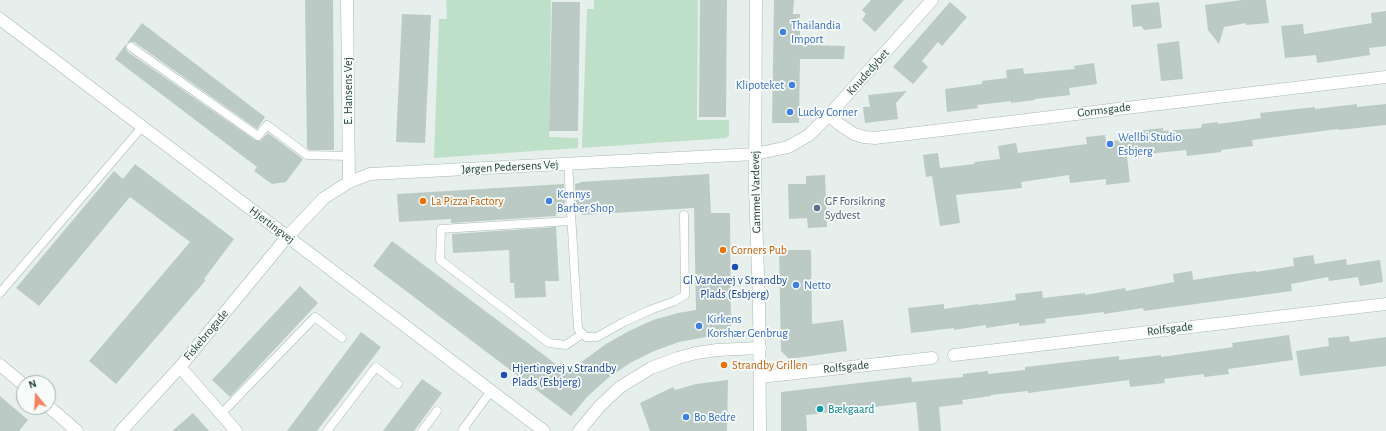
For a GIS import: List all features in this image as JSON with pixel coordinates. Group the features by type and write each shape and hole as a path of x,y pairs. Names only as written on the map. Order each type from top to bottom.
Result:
{"street":[{"name":"E. Hansens Vej","path":"347,0 349,182"},
{"name":"Gammel Vardevej","path":"756,0 754,188 759,302 760,431"},
{"name":"Knudedybet","path":"755,154 784,148 809,135 829,115 932,0"},
{"name":"Hjertingvej","path":"0,19 544,431"},
{"name":"Gormsgade","path":"829,115 854,134 876,138 1386,77"},
{"name":"Jørgen Pedersens Vej","path":"288,237 324,198 349,182 370,174 755,154"},
{"name":"Fiskebrogade","path":"121,431 180,367 288,237"},
{"name":"Rolfsgade","path":"954,355 1386,304"},
{"path":"579,431 599,407 620,388 651,368 696,353 730,349 760,348"},
{"name":"Rolfsgade","path":"760,377 932,358"},
{"path":"0,364 16,378"},
{"path":"180,367 236,431"},
{"path":"56,413 77,431"}],"lane":[{"path":"131,47 258,136 267,125 307,155 348,156"},
{"path":"0,293 142,127"},
{"path":"568,163 578,330 586,337 597,337 624,322 675,301 685,295 684,215"},
{"path":"571,221 441,229 440,260 549,343 566,345 582,334"},
{"path":"221,414 315,317 342,338"},
{"path":"327,431 376,367 398,384"},
{"path":"466,431 463,429 491,392"},
{"path":"422,431 437,411"}],"green space":[{"path":"446,0 551,0 549,137 578,138 578,148 434,158 439,19 447,19"},
{"path":"594,0 698,0 697,120 729,120 729,135 726,138 582,148 587,9 594,9"}],"building":[{"path":"305,0 333,0 334,150 309,150 307,148"},
{"path":"700,0 727,0 726,117 699,117"},
{"path":"774,0 794,0 793,14 800,14 800,45 845,46 844,59 800,59 799,123 772,123"},
{"path":"871,0 904,0 875,32 862,20 866,14 862,10"},
{"path":"1242,0 1266,0 1269,23 1246,25 1246,23 1224,27 1219,44 1208,30 1205,5"},
{"path":"552,2 580,2 578,131 549,131"},
{"path":"950,2 967,17 942,46 938,42 922,61 928,67 913,84 893,67"},
{"path":"1159,2 1162,28 1144,30 1141,26 1133,27 1131,5"},
{"path":"1386,11 1386,46 1369,48 1370,55 1317,63 1316,55 1285,58 1281,26 1303,24 1304,34 1372,23 1371,13"},
{"path":"402,14 431,15 425,143 396,142"},
{"path":"142,23 265,117 257,129 134,42 127,43"},
{"path":"1179,41 1183,79 1161,81 1157,44"},
{"path":"126,44 126,49 128,52 255,140 260,141 268,133 303,159 286,182 272,184 254,171 257,167 115,59"},
{"path":"1094,63 1097,84 1069,88 1070,95 1011,103 1011,101 977,105 978,108 947,112 945,89 982,84 982,81 1007,78 1006,70 1023,68 1024,74 1075,69 1074,66"},
{"path":"907,91 896,103 898,119 865,123 863,107 870,107 868,95"},
{"path":"1357,104 1357,107 1386,104 1386,125 1338,129 1252,140 1253,146 1221,150 1221,152 1187,156 1186,150 1127,156 1130,182 1106,185 1106,179 1070,183 1069,175 1021,182 1022,188 956,195 960,223 940,226 932,176 926,177 923,155 938,153 940,168 1000,159 998,146 1016,143 1018,153 1087,144 1086,137 1105,135 1106,142 1136,138 1135,131 1163,128 1163,131 1201,128 1202,124 1218,122 1218,124 1261,118 1260,113"},
{"path":"135,164 234,239 204,279 206,280 116,384 89,361 190,242 130,197 39,306 16,288 114,171 123,179"},
{"path":"709,174 711,213 730,213 731,335 716,335 679,342 654,351 630,363 608,378 588,396 571,416 373,266 392,241 569,374 584,360 606,344 629,331 653,320 696,310 694,208 582,215 582,212 576,212 575,184 580,182"},
{"path":"825,175 827,227 808,228 807,218 789,219 788,184 806,184 806,176"},
{"path":"564,184 565,212 556,213 556,216 451,223 451,219 399,222 397,194"},
{"path":"556,227 559,281 545,281 546,297 515,298 514,283 510,283 509,250 453,253 452,234"},
{"name":"Netto","path":"779,250 811,250 812,324 843,320 847,351 789,359 781,351"},
{"path":"1313,255 1315,264 1346,259 1347,265 1380,260 1383,282 1360,286 1358,277 1329,281 1328,277 1291,284 1292,291 1144,311 1143,308 1104,314 1104,312 1045,319 1046,323 1019,326 1019,323 986,328 986,325 954,330 954,328 911,333 908,308 944,304 944,309 978,305 1016,300 1015,294 1042,291 1043,298 1085,293 1085,295 1125,288 1126,291 1174,282 1173,274 1192,271 1193,280 1256,272 1294,266 1293,258"},
{"path":"300,286 318,303 230,397 212,380"},
{"path":"361,332 381,347 317,431 287,431"},
{"path":"1289,335 1293,360 1228,369 1229,374 1204,377 1204,374 1164,379 1165,383 1130,387 1129,380 1028,393 1028,391 991,395 962,400 963,404 939,407 941,431 919,431 916,402 806,415 807,431 781,431 781,392 911,377 912,382 963,377 963,374 988,371 988,374 1025,370 1025,367 1119,356 1119,360 1161,355 1161,357 1233,347 1232,343"},
{"path":"1349,336 1350,342 1386,337 1386,366 1300,376 1296,351 1329,346 1328,338"},
{"path":"422,379 442,393 414,431 383,431"},
{"name":"Bo Bedre","path":"728,380 727,431 650,431 640,403 673,387 675,390 696,384"},
{"path":"0,396 16,410 16,415 22,415 28,420 19,431 0,431"},
{"path":"193,413 209,431 172,431"}],"place":[{"name":"Thailandia Import","path":"783,32"},
{"name":"Klipoteket","path":"792,85"},
{"name":"Lucky Corner","path":"790,112"},
{"name":"Wellbi Studio Esbjerg","path":"1110,144"},
{"name":"La Pizza Factory","path":"423,201"},
{"name":"Kennys Barber Shop","path":"549,201"},
{"name":"GF Forsikring Sydvest","path":"817,208"},
{"name":"Corners Pub","path":"723,250"},
{"name":"Gl Vardevej v Strandby Plads (Esbjerg)","path":"735,267"},
{"name":"Netto","path":"796,285"},
{"name":"Kirkens Korshær Genbrug","path":"699,326"},
{"name":"Strandby Grillen","path":"724,365"},
{"name":"Hjertingvej v Strandby Plads (Esbjerg)","path":"504,375"},
{"name":"Bækgaard","path":"820,409"},
{"name":"Bo Bedre","path":"686,417"}]}
